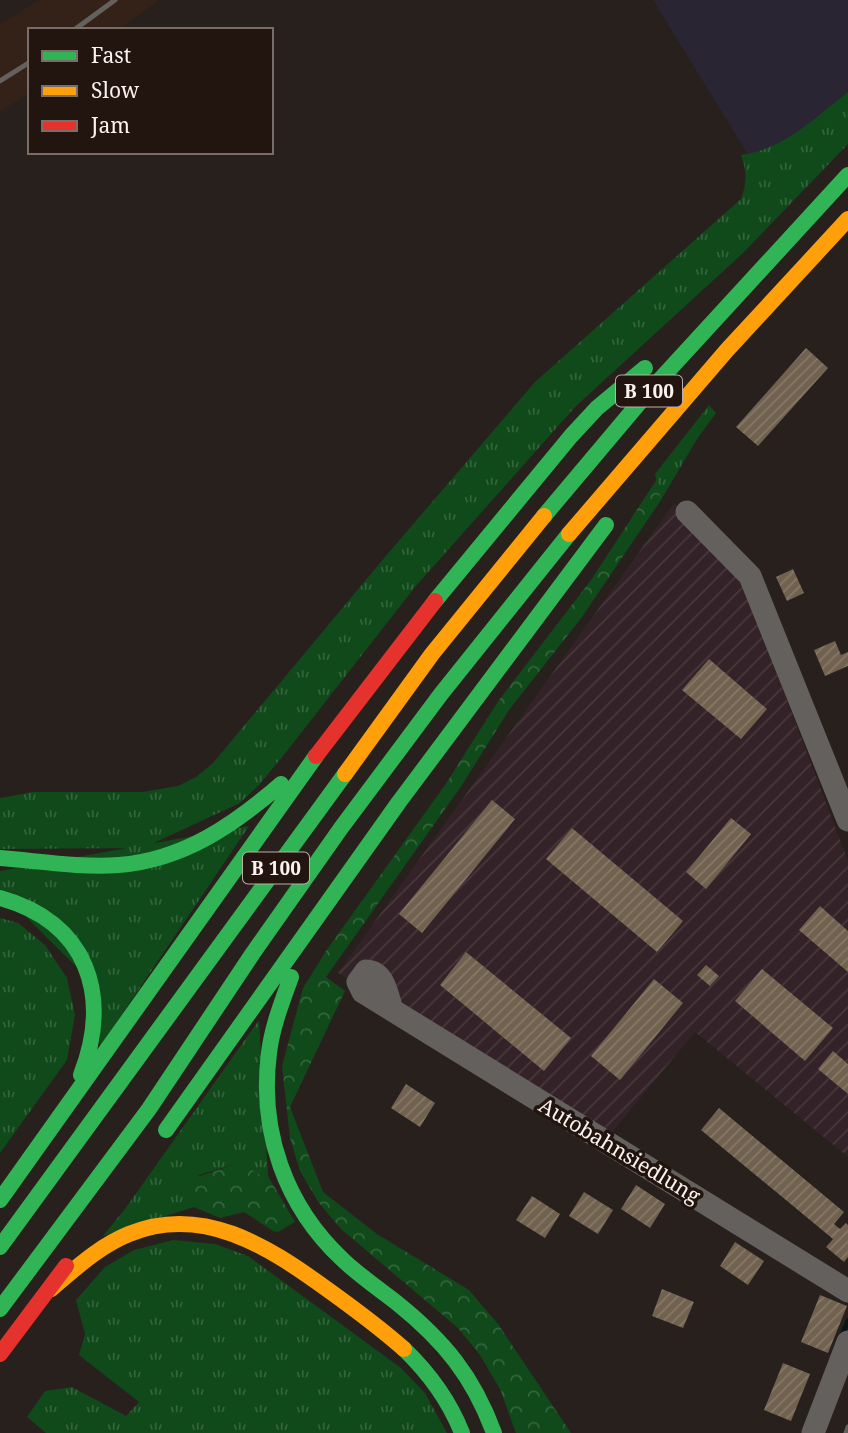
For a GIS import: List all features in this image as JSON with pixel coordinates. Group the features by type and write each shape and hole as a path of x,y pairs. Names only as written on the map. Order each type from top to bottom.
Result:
{"highway":[{"name":"B 100","path":"0,1247 432,654 645,396 848,175"},
{"name":"B 100","path":"0,1309 73,1214 170,1079 265,934 395,754 526,584 726,350 848,219"},
{"path":"0,1200 322,748 474,551 597,408 741,289"},
{"path":"660,453 686,419 726,350"},
{"path":"157,1142 399,802 619,508"},
{"path":"0,858 120,865 153,860 202,842 234,823 322,748"},
{"path":"0,898 12,900 49,920 80,956 90,979 94,1024 84,1066 68,1108"},
{"path":"317,917 273,1024 266,1083 271,1139 278,1163 299,1208 321,1238 341,1258 432,1333 463,1368 480,1394 494,1433"},
{"path":"46,1293 89,1259 130,1234 152,1227 176,1224 221,1227 265,1246 286,1259 408,1353 441,1388 453,1406 462,1433"},
{"path":"0,1354 86,1239"}],"street":[{"path":"687,512 750,576 848,820"},
{"name":"Autobahnsiedlung","path":"392,1010 848,1291"},
{"path":"813,1433 848,1342"}],"shaded area":[{"path":"40,0 159,0 121,28 28,28 28,94 0,111 0,24"},
{"path":"653,0 848,0 848,128 779,205"},
{"path":"674,503 736,566 848,861 848,1157 695,1032 608,1137 338,973"}],"green space":[{"path":"848,92 848,144 742,254 575,407 415,587 287,751 240,803 143,848 0,849 0,798 33,792 143,792 178,786 196,777 213,763 535,382 741,199 746,177 741,155 771,147 785,139"},
{"path":"709,405 716,413 697,439 661,500 655,474"},
{"path":"657,479 661,500 582,617 509,710 462,785 326,977 345,991 290,1107 323,1192 377,1234 469,1290 498,1324 571,1433 516,1433 500,1389 480,1355 458,1328 341,1229 319,1203 300,1171 290,1138 282,1066 303,988 326,951 445,785 499,700 591,580"},
{"path":"249,826 100,1047 100,990 0,891 0,871"},
{"path":"0,918 18,923 45,945 67,978 75,1015 67,1060 0,1153"},
{"path":"259,1020 268,1176 258,1174 242,1162 199,1175 194,1207 103,1236 125,1209"},
{"path":"234,1162 242,1162 258,1174 268,1176 295,1222 278,1232 244,1212 220,1218 194,1207 189,1202 188,1189 191,1179 233,1165"},
{"path":"173,1240 215,1244 248,1256 401,1368 425,1393 447,1433 46,1433 27,1417 45,1391 72,1387 126,1416 139,1402 79,1355 85,1334 76,1300 105,1267 134,1250"}],"building":[{"path":"806,348 828,368 758,446 736,427"},
{"path":"793,569 804,593 787,601 776,577"},
{"path":"835,641 841,655 848,652 848,666 825,676 814,650"},
{"path":"709,659 767,709 741,739 682,690"},
{"path":"492,800 515,819 422,933 399,914"},
{"path":"731,818 751,834 706,889 686,872"},
{"path":"572,828 683,921 657,952 546,859"},
{"path":"820,906 848,931 848,972 799,930"},
{"path":"466,952 571,1038 544,1071 440,985"},
{"path":"706,965 719,976 710,986 697,975"},
{"path":"762,969 833,1028 805,1061 735,1001"},
{"path":"654,979 683,1003 620,1080 591,1056"},
{"path":"833,1051 848,1064 848,1094 818,1069"},
{"path":"406,1084 435,1103 420,1127 391,1108"},
{"path":"719,1108 844,1212 834,1224 840,1229 846,1223 848,1225 848,1257 844,1262 826,1247 833,1239 701,1130"},
{"path":"636,1185 665,1204 650,1228 621,1209"},
{"path":"584,1192 613,1210 598,1234 569,1216"},
{"path":"532,1196 560,1214 545,1238 516,1220"},
{"path":"735,1242 764,1261 748,1285 720,1266"},
{"path":"662,1289 694,1302 683,1328 652,1316"},
{"path":"820,1295 847,1306 828,1353 801,1342"},
{"path":"783,1363 810,1374 791,1421 764,1410"}],"waterway":[{"path":"841,1338 848,1321"}],"railway":[{"path":"77,28 115,0"},
{"path":"0,81 28,63"},
{"path":"846,1433 848,1427"}],"traffic: fast":[{"path":"544,516 645,396 848,175"},
{"path":"435,601 571,436 597,408 645,368"},
{"path":"166,1130 399,802 606,525"},
{"path":"0,1309 149,1109 253,953 341,828 441,694 569,534"},
{"path":"0,1200 316,756"},
{"path":"0,1247 345,774"},
{"path":"0,858 104,866 142,862 165,856 226,826 281,784"},
{"path":"0,898 30,909 54,925 72,943 85,966 92,990 94,1017 90,1045 81,1075"},
{"path":"291,977 272,1034 267,1082 273,1139 280,1166 291,1191 323,1239 343,1260 414,1317 443,1346 477,1394 494,1433"},
{"path":"404,1349 438,1388 462,1433"}],"traffic: slow":[{"path":"569,534 727,350 848,219"},
{"path":"345,774 432,654 544,516"},
{"path":"51,1289 97,1251 129,1234 156,1226 182,1224 208,1227 232,1234 280,1257 345,1302 404,1349"}],"traffic: jam":[{"path":"316,756 435,601"},
{"path":"0,1354 66,1266"}]}
